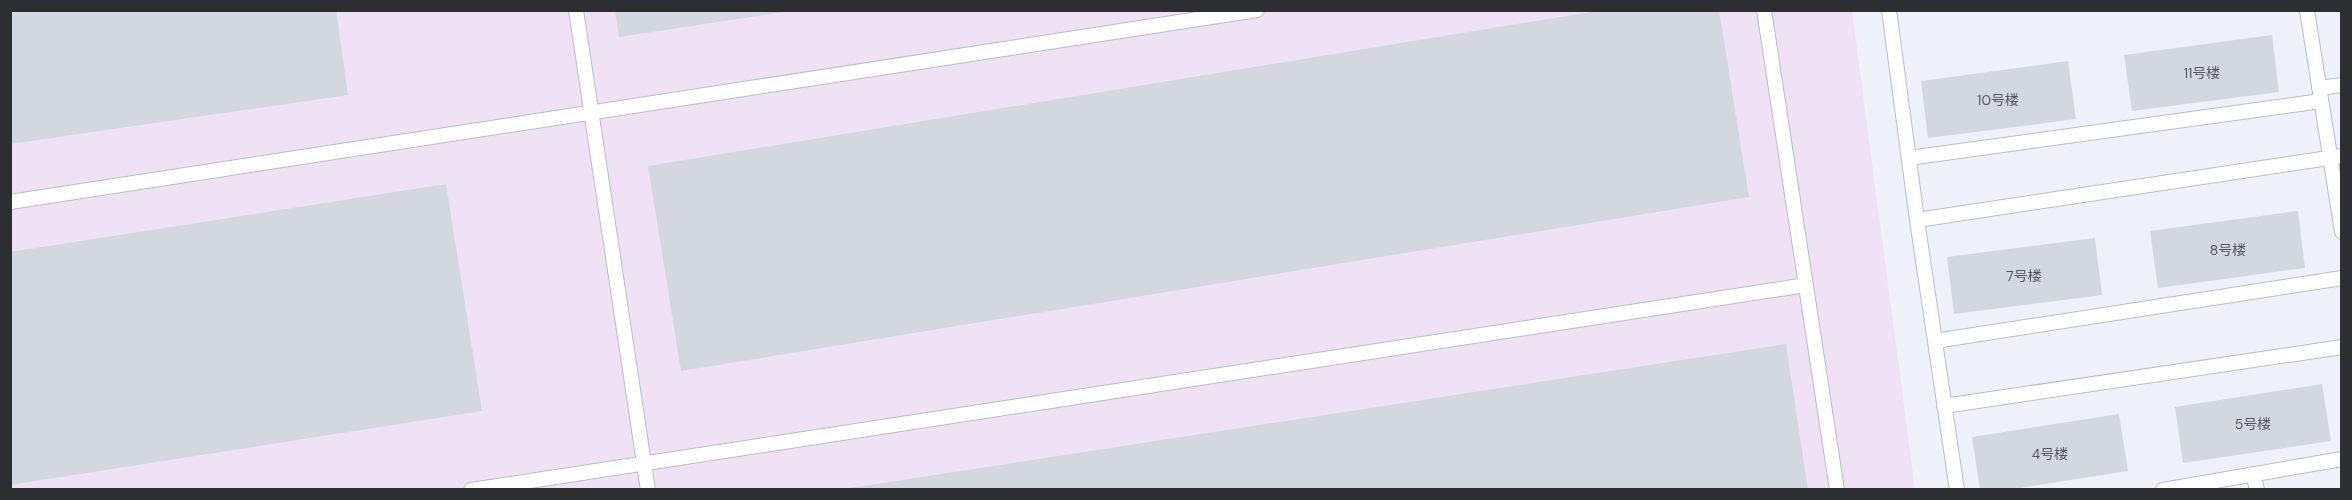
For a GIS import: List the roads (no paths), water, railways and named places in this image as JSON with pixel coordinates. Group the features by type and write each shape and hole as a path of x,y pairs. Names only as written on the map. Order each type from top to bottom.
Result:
{"lane":[{"path":"576,10 648,489"},
{"path":"10,202 1257,10"},
{"path":"1764,10 1837,489"},
{"path":"1889,10 1908,158 1957,489"},
{"path":"2307,10 2320,94 2336,157 2342,232"},
{"path":"1908,158 2320,94 2342,85"},
{"path":"1917,220 2336,157"},
{"path":"1935,341 2342,278"},
{"path":"471,489 1806,285"},
{"path":"1944,406 2342,347"},
{"path":"2163,489 2342,459"},
{"path":"2253,474 2257,489"}]}
